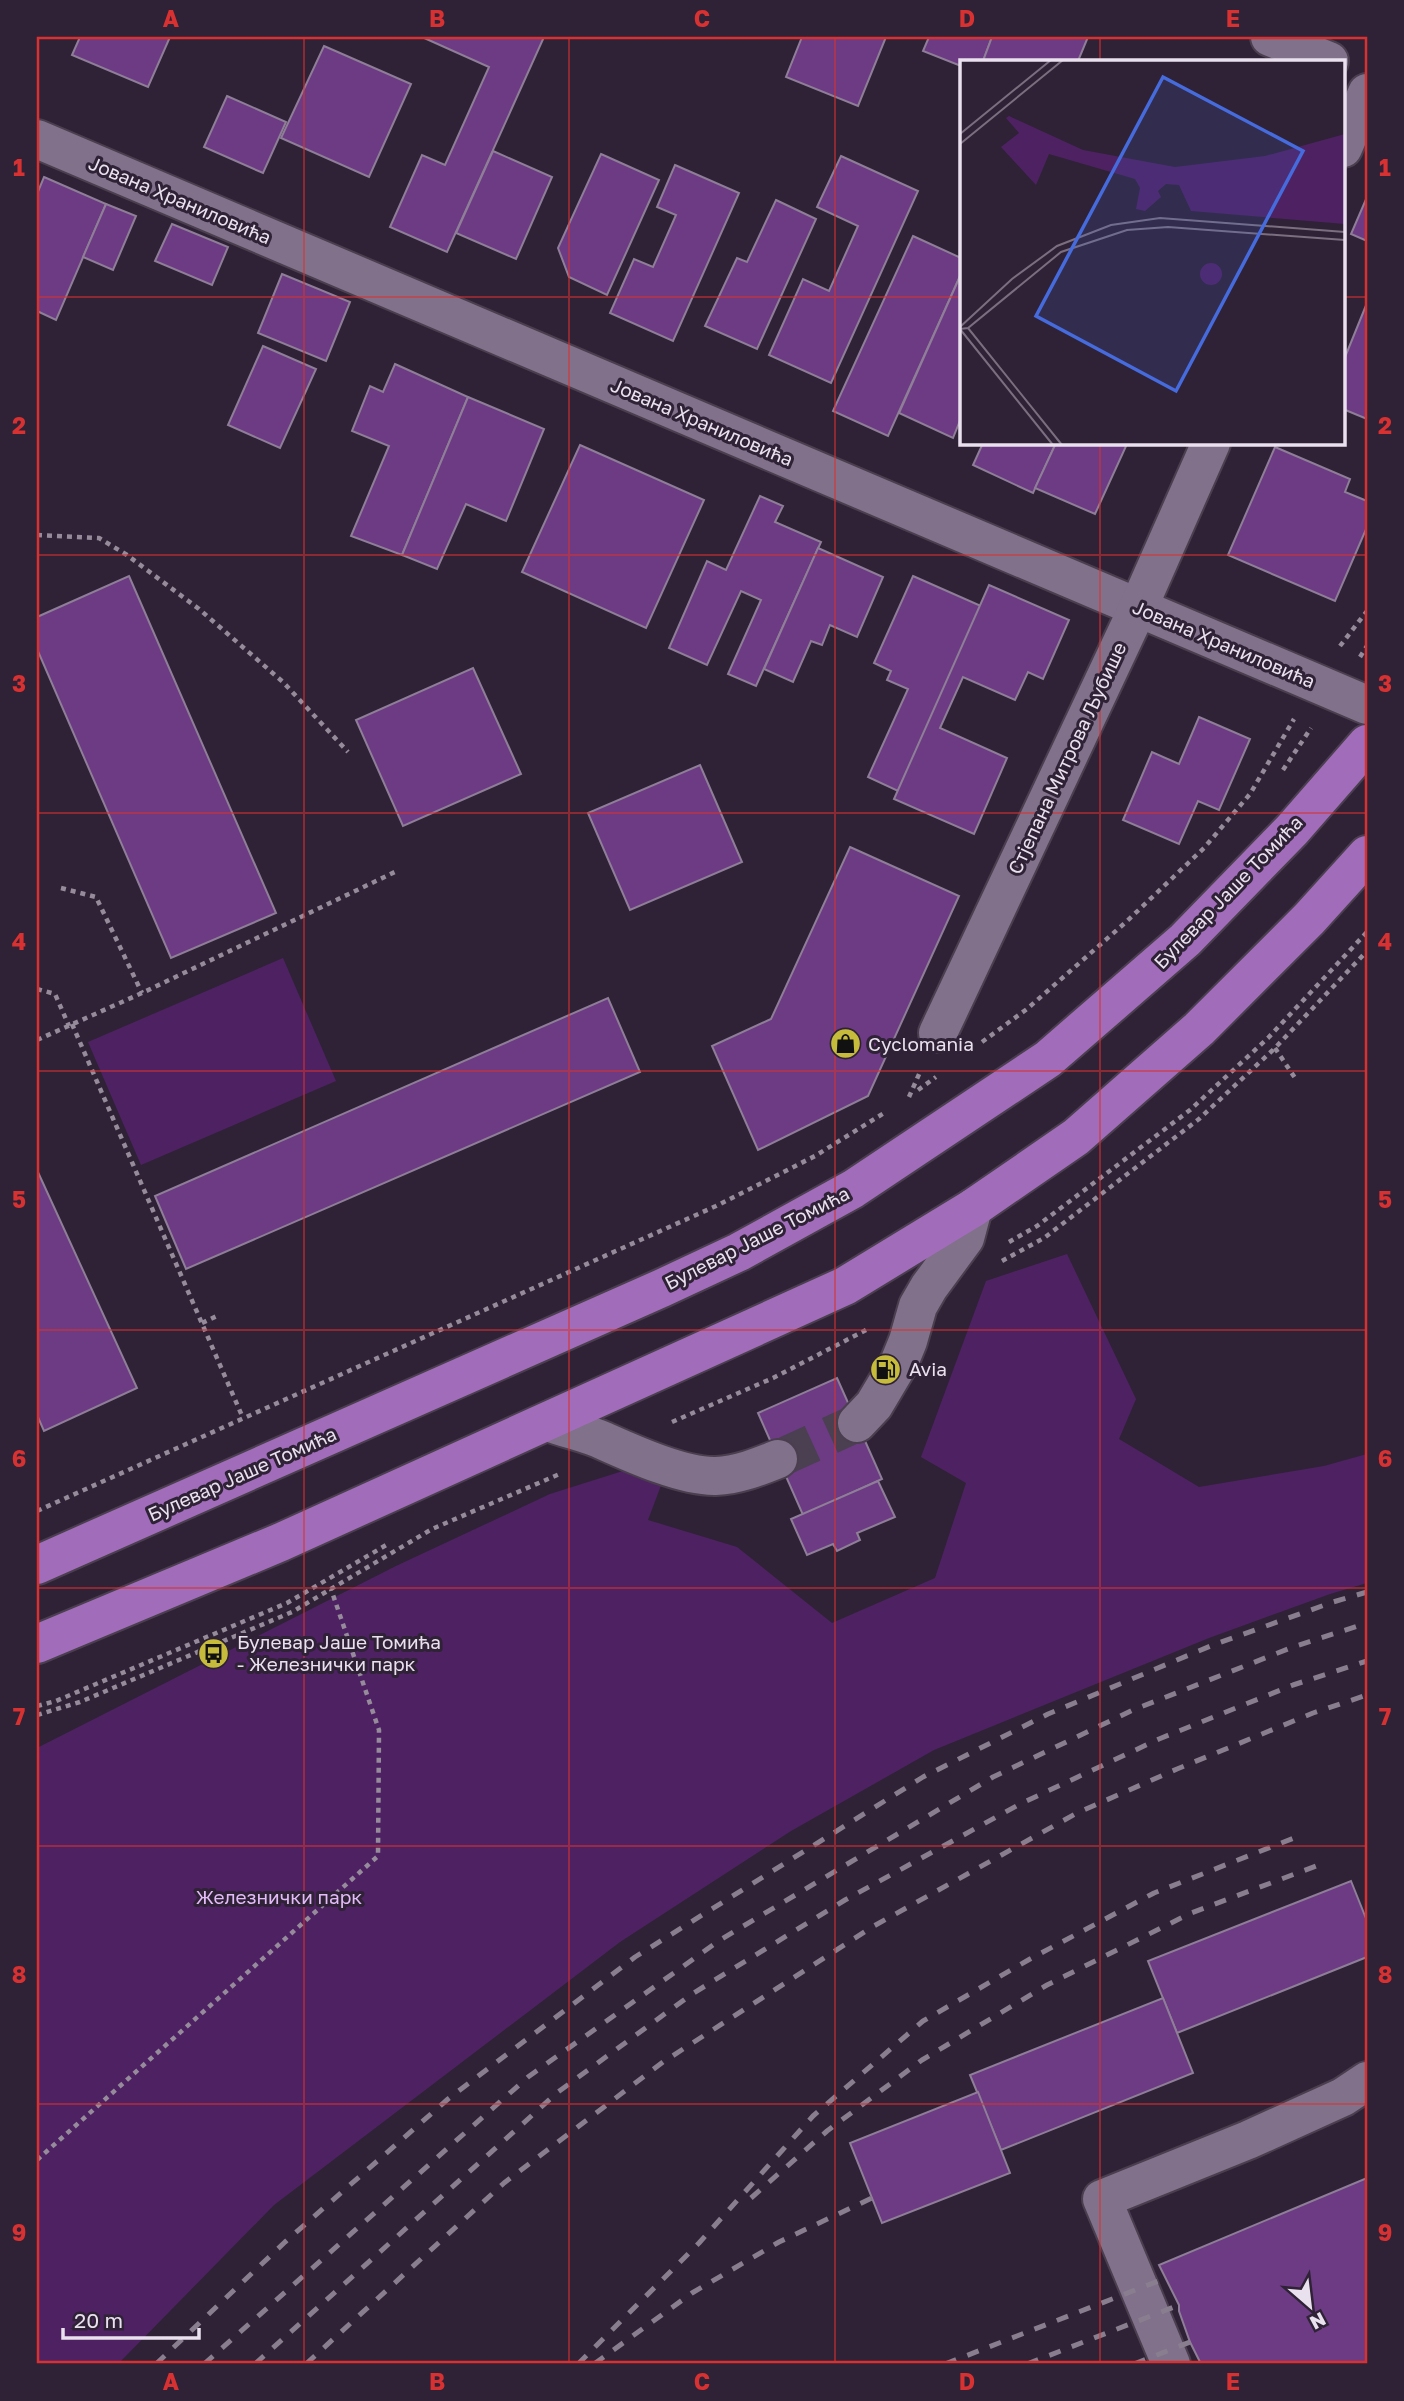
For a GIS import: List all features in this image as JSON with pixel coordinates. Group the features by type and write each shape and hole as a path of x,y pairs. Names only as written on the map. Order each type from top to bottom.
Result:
{"main road":[{"name":"Булевар Јаше Томића","path":"37,1565 673,1283 739,1252 853,1189 1048,1059 1185,940 1292,830 1367,744"},
{"path":"37,1644 281,1542 845,1286 973,1208 1076,1137 1199,1029 1309,919 1367,855"}],"street":[{"path":"1270,37 1327,60"},
{"path":"1344,67 1367,77"},
{"path":"1344,146 1367,93"},
{"name":"Јована Храниловића","path":"37,139 1367,705"},
{"name":"Стјепана Митрова Љубише","path":"938,1032 1138,608 1211,444"},
{"path":"857,1423 874,1405 899,1363 918,1306 965,1238 973,1208"},
{"path":"548,1422 682,1472 715,1476 753,1469 778,1459"},
{"path":"1171,2364 1102,2199 1248,2140 1343,2097 1367,2081"}],"path":[{"path":"37,535 99,538 127,555 199,609 283,682 348,752"},
{"path":"1340,646 1367,611"},
{"path":"973,1049 1027,1009 1126,922 1204,848 1250,794 1295,716"},
{"path":"1279,777 1308,733"},
{"path":"37,1040 399,870"},
{"path":"61,888 96,897 142,993"},
{"path":"997,1264 1044,1238 1199,1119 1275,1048 1367,951"},
{"path":"37,989 54,994 71,1025 243,1418"},
{"path":"1275,1048 1295,1078"},
{"path":"909,1097 941,1073"},
{"path":"37,1511 716,1206 815,1156 885,1112"},
{"path":"202,1323 219,1315"},
{"path":"660,1427 773,1378 878,1324"},
{"path":"37,1716 80,1702 292,1612 432,1529 571,1469"},
{"path":"37,1706 56,1701 288,1603 396,1539"},
{"path":"37,2160 378,1856 379,1730 331,1589"}],"green space":[{"path":"283,958 336,1081 141,1165 88,1042"},
{"name":"Железнички парк","path":"1067,1254 1136,1399 1119,1439 1199,1487 1324,1466 1367,1454 1367,1583 1209,1638 934,1750 791,1831 620,1942 274,2205 118,2364 37,2364 37,1748 396,1566 550,1494 626,1470 663,1480 648,1520 737,1547 832,1623 935,1578 966,1483 921,1457 986,1281"}],"building":[{"path":"80,37 170,37 148,87 72,55"},
{"path":"422,37 544,37 447,252 390,227 422,155 445,165 489,67"},
{"path":"802,37 886,37 858,106 786,77"},
{"path":"929,37 992,37 983,60 960,60 960,66 923,51"},
{"path":"992,37 1088,37 1078,60 983,60"},
{"path":"324,46 411,84 369,177 281,138"},
{"path":"227,96 286,122 263,173 204,147"},
{"path":"493,151 552,177 516,259 456,233"},
{"path":"601,154 659,180 607,295 569,277 558,248"},
{"path":"841,156 918,191 831,383 769,355 803,279 829,291 858,226 817,207"},
{"path":"675,165 739,193 673,341 610,313 634,259 653,267 676,215 657,207"},
{"path":"44,177 106,204 56,320 37,311 37,194"},
{"path":"1367,197 1367,241 1351,234"},
{"path":"776,200 816,219 757,349 705,326 737,258 747,262"},
{"path":"106,204 136,216 113,270 83,257"},
{"path":"172,224 228,247 212,285 155,261"},
{"path":"913,236 960,258 960,276 888,436 833,411"},
{"path":"282,274 350,302 326,361 258,333"},
{"path":"960,276 960,420 953,438 899,413"},
{"path":"1367,303 1367,419 1344,409 1344,360"},
{"path":"263,346 316,369 280,448 228,425"},
{"path":"395,364 468,397 402,555 351,536 389,446 352,431 370,386 383,392"},
{"path":"468,397 544,429 506,521 466,504 437,569 402,555"},
{"path":"983,444 1056,444 1033,493 973,465"},
{"path":"1056,444 1127,444 1095,514 1035,488"},
{"path":"580,445 704,500 646,628 522,572"},
{"path":"1275,447 1350,479 1345,492 1367,501 1367,527 1335,601 1228,555"},
{"path":"760,496 783,506 775,522 821,542 756,686 728,674 761,600 741,591 707,665 669,648 707,561 726,570"},
{"path":"818,548 883,577 857,637 830,625 822,645 811,641 793,682 764,669"},
{"path":"129,576 276,913 171,958 37,649 37,617"},
{"path":"913,576 981,606 898,791 868,777 908,689 887,680 891,671 874,663"},
{"path":"989,585 1069,620 1043,679 1028,672 1015,700 963,677 940,728 1007,758 974,834 894,799"},
{"path":"473,668 521,774 403,826 356,720"},
{"path":"1199,717 1250,739 1219,810 1198,801 1179,844 1123,820 1152,752 1179,764"},
{"path":"700,765 742,862 630,910 588,813"},
{"path":"850,847 959,896 868,1096 758,1150 712,1046 771,1019"},
{"path":"608,998 640,1072 186,1269 155,1196"},
{"path":"37,1170 137,1388 44,1431 37,1415"},
{"path":"837,1378 882,1479 803,1515 758,1413"},
{"path":"878,1481 895,1517 857,1533 860,1540 837,1551 833,1544 807,1555 791,1519"},
{"path":"1351,1881 1367,1921 1367,1957 1177,2033 1148,1961"},
{"path":"1163,1998 1193,2073 1001,2150 970,2075"},
{"path":"978,2092 1010,2173 882,2223 850,2143"},
{"path":"1367,2178 1367,2364 1201,2364 1190,2342 1179,2305 1159,2265"}],"tunnel":[{"path":"778,1459 857,1423"}],"railway":[{"path":"156,2364 285,2242 448,2099 635,1957 923,1777 1048,1714 1213,1645 1367,1592"},
{"path":"204,2364 528,2077 720,1940 993,1777 1133,1710 1293,1647 1367,1623"},
{"path":"255,2364 558,2092 692,1994 845,1900 1020,1804 1159,1739 1293,1685 1367,1661"},
{"path":"306,2364 504,2183 663,2062 872,1927 1077,1813 1313,1713 1367,1695"},
{"path":"578,2364 699,2243 813,2116 923,2021 1030,1959 1154,1893 1299,1836"},
{"path":"751,2198 827,2131 922,2060 1047,1985 1191,1913 1324,1863"},
{"path":"594,2364 692,2293 779,2242 872,2198"},
{"path":"945,2364 1166,2278"},
{"path":"1027,2364 1179,2305"},
{"path":"1134,2364 1190,2342"}],"place":[{"name":"Cyclomania","path":"845,1044"},
{"name":"Avia","path":"886,1369"},
{"name":"Булевар Јаше Томића - Железнички парк","path":"214,1653"}]}
